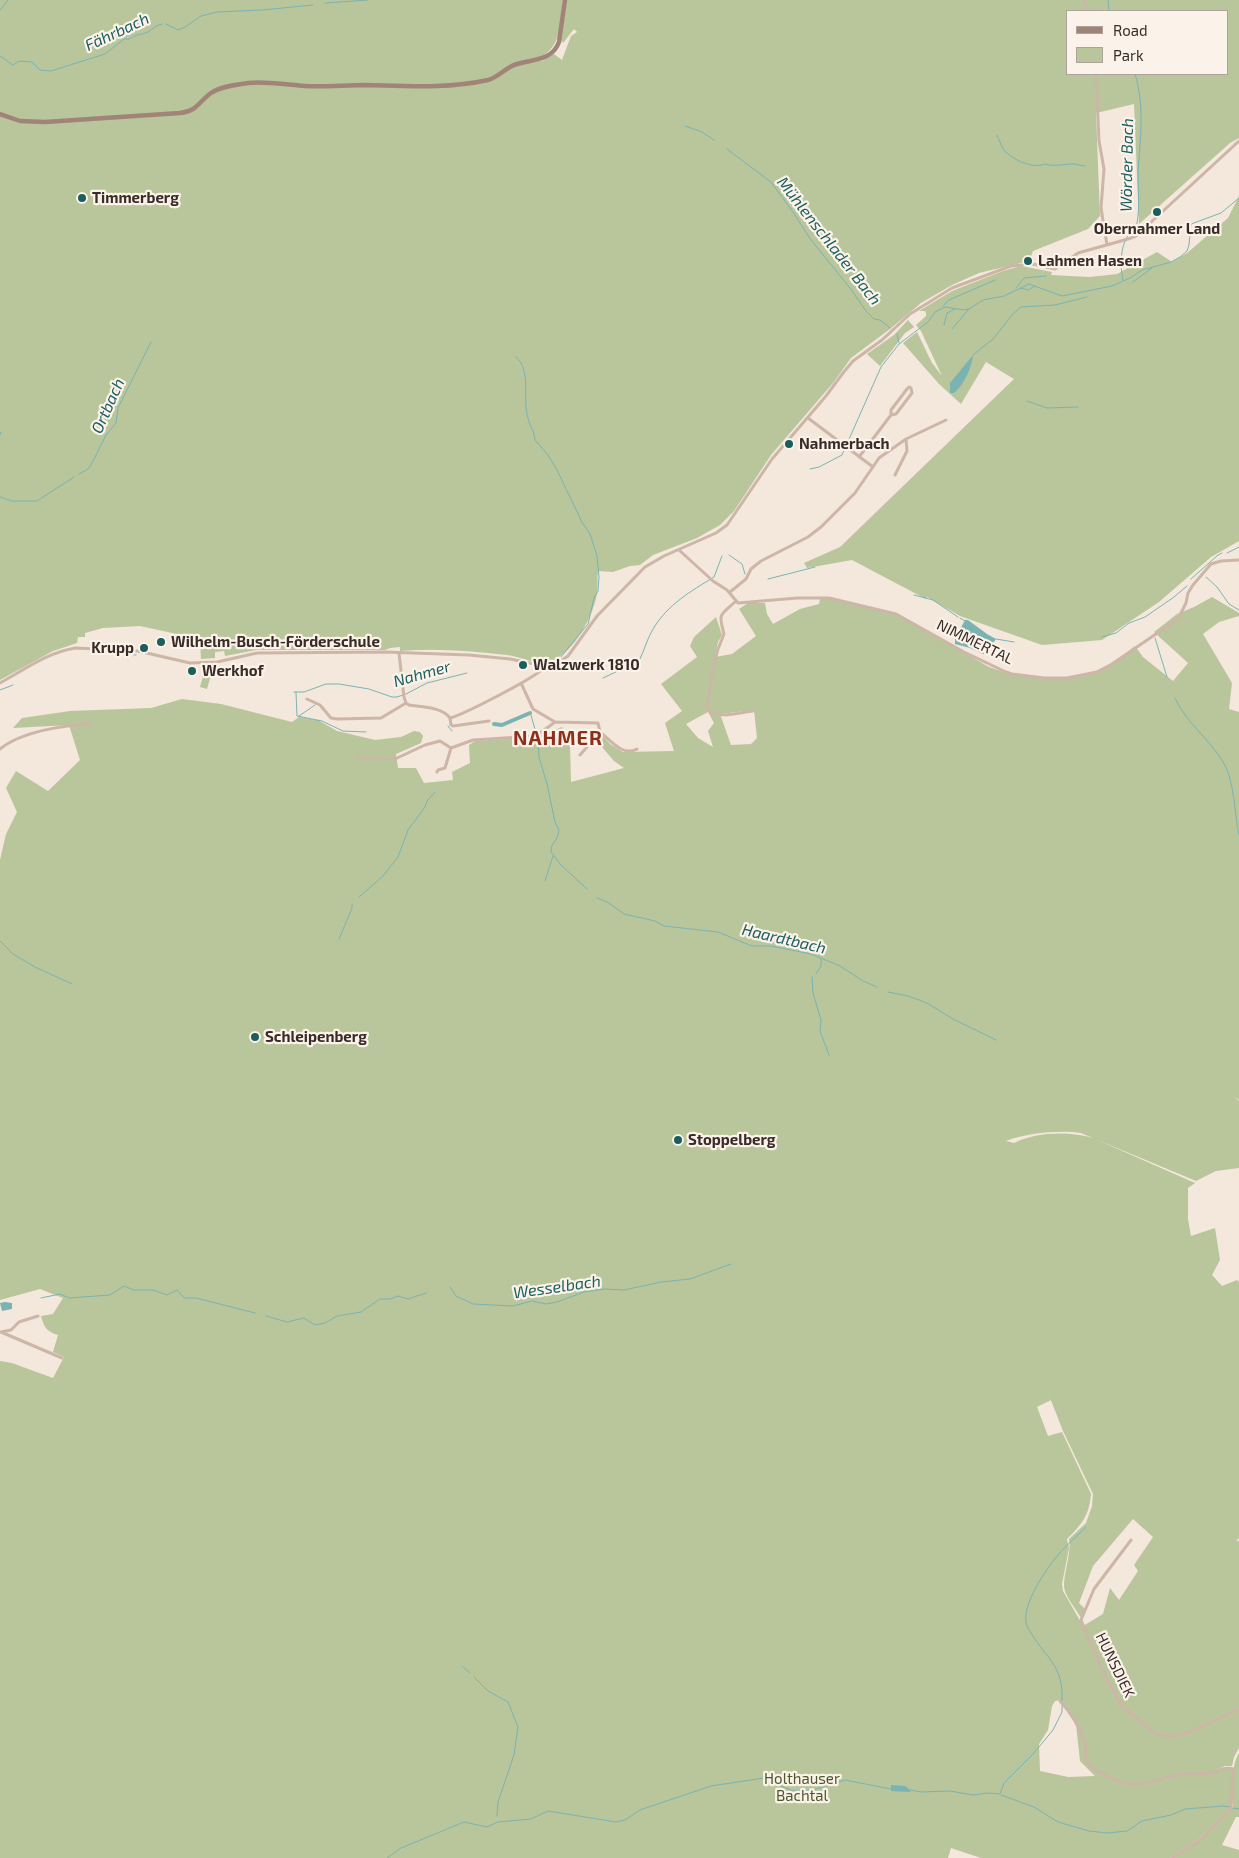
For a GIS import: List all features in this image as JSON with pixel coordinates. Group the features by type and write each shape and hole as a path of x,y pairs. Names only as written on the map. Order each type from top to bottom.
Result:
{"street":[{"path":"0,114 20,121 45,122 187,112 198,106 215,91 250,83 307,86 438,87 486,80 496,77 515,64 537,60 550,55 559,42 565,0"},
{"path":"1096,75 1099,142 1104,169 1101,208 1107,245"},
{"path":"0,683 45,657 67,649 76,648 138,651 190,663 217,662 257,653 470,655 510,659 545,666 559,662 568,656 597,616 645,567 716,534 727,525 772,459 854,361 882,340 904,318 935,297 980,276 1011,266 1033,264 1056,269 1078,253 1122,241 1138,234 1239,141"},
{"path":"859,457 912,393 911,388 907,389 891,410 892,415"},
{"path":"808,418 873,468"},
{"path":"730,592 746,579 752,569 761,561 808,537 821,527 855,493 879,458 906,439 946,420"},
{"path":"895,475 907,451 906,439"},
{"path":"679,550 713,581 730,592 736,601 720,617 724,634 714,665 707,707 709,712 716,715 753,711"},
{"name":"NIMMERTAL","path":"736,601 741,603 796,598 833,599 896,614 1006,672 1044,678 1067,678 1084,676 1103,669 1166,628 1178,619 1186,603 1188,593 1211,564 1221,560 1239,560"},
{"path":"399,653 403,696 406,703 445,712 453,726 489,721"},
{"path":"450,718 521,683 542,671 545,666"},
{"path":"521,683 533,709 555,722 596,721 599,724 600,732 623,750 632,752 637,749"},
{"path":"308,699 320,705 331,718 336,719 381,718 406,703"},
{"path":"437,772 445,768 447,756 451,748 473,740 536,736 555,722"},
{"path":"0,749 20,738 56,728 91,723"},
{"path":"580,755 600,732"},
{"path":"359,758 395,759 425,745 440,741 451,748"},
{"path":"1,1332 11,1330 19,1322 38,1316"},
{"path":"1,1332 62,1358"},
{"name":"HUNSDIEK","path":"1131,1540 1094,1589 1081,1620 1104,1674 1122,1706 1156,1734 1170,1737 1188,1733 1239,1709"},
{"path":"1060,1701 1084,1738 1088,1764 1120,1783 1134,1786 1148,1784 1181,1774 1204,1774 1225,1768 1233,1769 1231,1809 1199,1841 1172,1858"}],"green space":[{"path":"0,0 563,0 556,42 545,54 537,59 542,61 554,54 562,60 571,36 577,32 574,29 563,43 561,40 567,0 1239,0 1239,138 1230,143 1139,224 1134,104 1096,113 1100,216 1088,229 1033,251 1029,261 979,273 952,285 921,303 851,358 833,383 771,455 734,511 720,525 697,538 653,555 640,565 630,566 613,572 598,571 597,594 587,623 575,642 559,657 551,661 540,662 480,652 400,651 400,647 385,650 256,650 225,656 224,651 215,652 215,658 201,659 200,639 140,626 103,628 85,633 85,637 78,637 77,643 53,651 0,680"},
{"path":"1239,196 1239,541 1211,557 1159,602 1102,640 1042,645 960,616 927,597 926,599 852,560 807,568 804,563 840,547 1014,379 986,362 961,404 939,384 903,343 917,332 932,363 942,376 921,331 916,325 926,316 925,311 919,311 952,291 1021,266 1052,272 1051,275 1090,277 1117,274 1157,252 1172,262 1187,253 1228,218"},
{"path":"908,320 914,327 905,333 880,366 867,354 894,335"},
{"name":"Holthauser Bachtal","path":"1212,597 1239,613 1239,616 1219,622 1203,634 1232,683 1229,709 1239,712 1239,1100 1233,1096 1239,1101 1239,1168 1216,1171 1196,1181 1093,1138 1195,1183 1188,1188 1188,1219 1191,1236 1215,1228 1220,1260 1212,1275 1222,1286 1237,1280 1239,1282 1239,1538 1236,1541 1239,1541 1239,1748 1232,1766 1225,1766 1204,1775 1226,1769 1232,1770 1230,1809 1198,1840 1170,1858 981,1858 951,1848 948,1858 0,1858 0,1361 12,1363 53,1378 64,1357 53,1352 58,1335 46,1328 41,1316 53,1314 63,1298 40,1289 0,1300 0,860 6,834 17,812 6,788 16,771 48,791 80,760 69,725 13,728 22,718 70,711 151,708 182,699 221,704 292,722 299,717 318,720 337,731 375,740 401,737 414,731 420,732 423,736 421,743 396,754 398,768 416,768 424,783 453,780 452,772 470,763 469,745 475,741 537,737 562,727 570,747 571,782 624,768 614,761 596,740 601,734 610,744 623,752 674,751 665,723 682,711 661,684 697,657 690,646 694,637 716,617 722,635 718,642 715,657 732,654 756,636 739,609 748,603 765,603 767,614 773,624 800,609 819,604 820,599 829,598 896,614 989,667 1013,675 1044,679 1084,676 1112,664 1135,646 1143,657 1173,681 1188,663 1154,632 1177,614","holes":["754,710 757,738 751,744 731,745 720,714","708,712 714,723 708,731 713,747 698,738 686,724","1053,1132 1081,1133 1093,1138 1053,1134 1023,1139 1014,1143 1006,1141 1033,1134","1051,1400 1063,1431 1093,1494 1092,1506 1086,1523 1069,1539 1070,1545 1064,1580 1066,1594 1081,1618 1085,1609 1079,1603 1093,1566 1133,1519 1153,1537 1134,1565 1138,1571 1119,1600 1110,1588 1103,1614 1083,1626 1063,1591 1062,1584 1069,1548 1067,1539 1084,1519 1089,1508 1091,1494 1062,1432 1048,1436 1037,1407","1060,1700 1076,1724 1080,1761 1095,1776 1068,1777 1040,1771 1039,1744 1048,1730 1052,1706 1055,1701"]},
{"path":"204,673 211,675 207,689 200,687"},
{"path":"1239,1753 1239,1817 1236,1817 1222,1845 1239,1850 1239,1858 1174,1858 1199,1842 1233,1808 1233,1772"}],"water":[{"path":"973,355 964,381 958,390 950,393 950,383"},
{"path":"965,620 968,620 996,639 986,653 983,654 955,644 955,639"},
{"path":"0,1303 12,1303 12,1309 2,1311"},
{"path":"891,1785 905,1786 910,1792 891,1791"}],"waterway":[{"path":"0,10 8,0"},
{"name":"Fährbach","path":"325,3 368,0"},
{"name":"Wörder Bach","path":"1108,0 1109,10"},
{"name":"Fährbach","path":"166,24 178,30 201,16 217,12 313,5"},
{"name":"Fährbach","path":"0,56 13,65 19,61 32,62 40,70 51,71 105,54 124,39 148,32 162,24"},
{"name":"Wörder Bach","path":"1123,280 1121,269 1122,251 1125,240 1135,228 1138,211 1141,111 1135,75"},
{"name":"Mühlenschlader Bach","path":"685,126 702,132 714,140"},
{"path":"997,135 1004,150 1023,163 1085,166"},
{"name":"Mühlenschlader Bach","path":"727,149 771,182 811,240 866,311 874,319 880,320 890,328"},
{"name":"Nahmerbach","path":"810,469 819,467 842,455 881,367 899,344 928,322 935,312 945,307 969,309 983,300 1004,296 1029,284 1062,296 1112,286 1142,270 1171,262 1180,257 1187,251 1191,224 1221,213 1239,198"},
{"path":"1133,282 1152,268"},
{"path":"1016,288 1024,278 1046,276"},
{"path":"943,306 949,300 995,280"},
{"name":"Nahmerbach","path":"1020,288 1028,290 1035,286"},
{"path":"973,355 993,339 1021,307 1055,305 1087,297"},
{"path":"944,325 947,313 955,309"},
{"path":"952,329 969,309"},
{"name":"Mühlenschlader Bach","path":"897,334 899,343"},
{"name":"Ortbach","path":"79,474 91,465 106,435 116,423 118,408 151,342"},
{"path":"516,357 524,369 526,411 535,440 548,455 557,470 582,522 590,534 597,556 598,591 594,598 588,624 560,658 551,663"},
{"path":"1027,401 1047,408 1078,407"},
{"name":"Ortbach","path":"0,497 12,501 37,501 74,477"},
{"path":"1227,553 1239,547"},
{"path":"1191,579 1222,553"},
{"path":"729,555 742,564 745,574"},
{"name":"Nahmer","path":"603,678 639,661 659,620 680,599 714,577 722,556"},
{"path":"768,579 815,567"},
{"path":"1206,577 1217,587 1229,604 1239,610"},
{"path":"1102,637 1116,633 1129,623 1145,617 1187,586"},
{"path":"914,595 933,600 958,617"},
{"path":"960,618 965,621"},
{"path":"1155,638 1167,677"},
{"path":"996,639 1014,642"},
{"name":"Nahmer","path":"126,654 136,655"},
{"name":"Nahmer","path":"294,692 304,692 326,684 339,684 369,689 397,697 427,683 467,673"},
{"name":"Nahmer","path":"0,690 13,685"},
{"path":"296,692 297,716 322,721 343,731 366,732"},
{"path":"1175,698 1226,768 1232,786 1239,835"},
{"path":"299,716 315,705"},
{"path":"494,724 502,725 530,713"},
{"name":"Haardtbach","path":"531,715 536,733"},
{"path":"448,726 452,731"},
{"name":"Haardtbach","path":"538,737 539,757 555,822 559,830 551,852 561,865 587,889"},
{"path":"359,897 383,876 398,857 408,830 435,792"},
{"path":"545,881 553,856"},
{"name":"Haardtbach","path":"597,898 607,902 624,914 655,921 664,926 718,932 752,946 771,946 811,954 840,966 863,981 877,987"},
{"path":"339,939 352,904"},
{"path":"0,941 13,954 35,967 72,984"},
{"path":"816,974 821,966 821,959"},
{"path":"812,977 813,993 821,1020 820,1031 829,1055"},
{"name":"Haardtbach","path":"888,992 908,996 927,1003 953,1019 996,1040"},
{"name":"Wesselbach","path":"450,1287 456,1296 473,1304 513,1306 532,1301 546,1304 584,1292 604,1289 624,1290 661,1282 690,1279 731,1264"},
{"name":"Wesselbach","path":"41,1298 60,1294 69,1298 110,1295 124,1286 134,1290 153,1290 167,1295 177,1290 184,1298 196,1298 255,1313"},
{"name":"Wesselbach","path":"266,1316 287,1322 304,1318 315,1325 325,1323 337,1316 361,1312 380,1299 390,1299 398,1296 408,1299 426,1293"},
{"path":"1062,1702 1062,1689 1057,1670 1028,1628 1026,1612 1033,1593 1049,1566 1061,1551 1086,1527"},
{"path":"462,1666 470,1673"},
{"path":"474,1677 488,1691 508,1702 518,1727 514,1755 498,1802 497,1816"},
{"path":"910,1790 921,1792 950,1791 973,1795 1000,1794 1004,1783 1033,1754 1053,1730 1062,1712 1062,1706"},
{"path":"387,1858 401,1848 464,1822 487,1827 498,1822 531,1819 548,1811 616,1822 625,1820 640,1810 711,1786 764,1778 793,1791 813,1790 845,1780 891,1789"},
{"path":"1001,1795 1034,1807 1058,1822 1089,1831 1107,1833 1127,1831 1142,1821 1171,1815 1185,1809 1230,1807"},
{"path":"1232,1808 1239,1809"}],"place":[{"name":"Timmerberg","path":"82,198"},
{"name":"Obernahmer Land","path":"1157,212"},
{"name":"Lahmen Hasen","path":"1028,261"},
{"name":"Nahmerbach","path":"789,444"},
{"name":"Wilhelm-Busch-Förderschule","path":"161,642"},
{"name":"Krupp","path":"144,648"},
{"name":"Walzwerk 1810","path":"523,665"},
{"name":"Werkhof","path":"192,671"},
{"name":"Schleipenberg","path":"255,1037"},
{"name":"Stoppelberg","path":"678,1140"}],"district":[{"name":"NAHMER","path":"558,738"}]}
